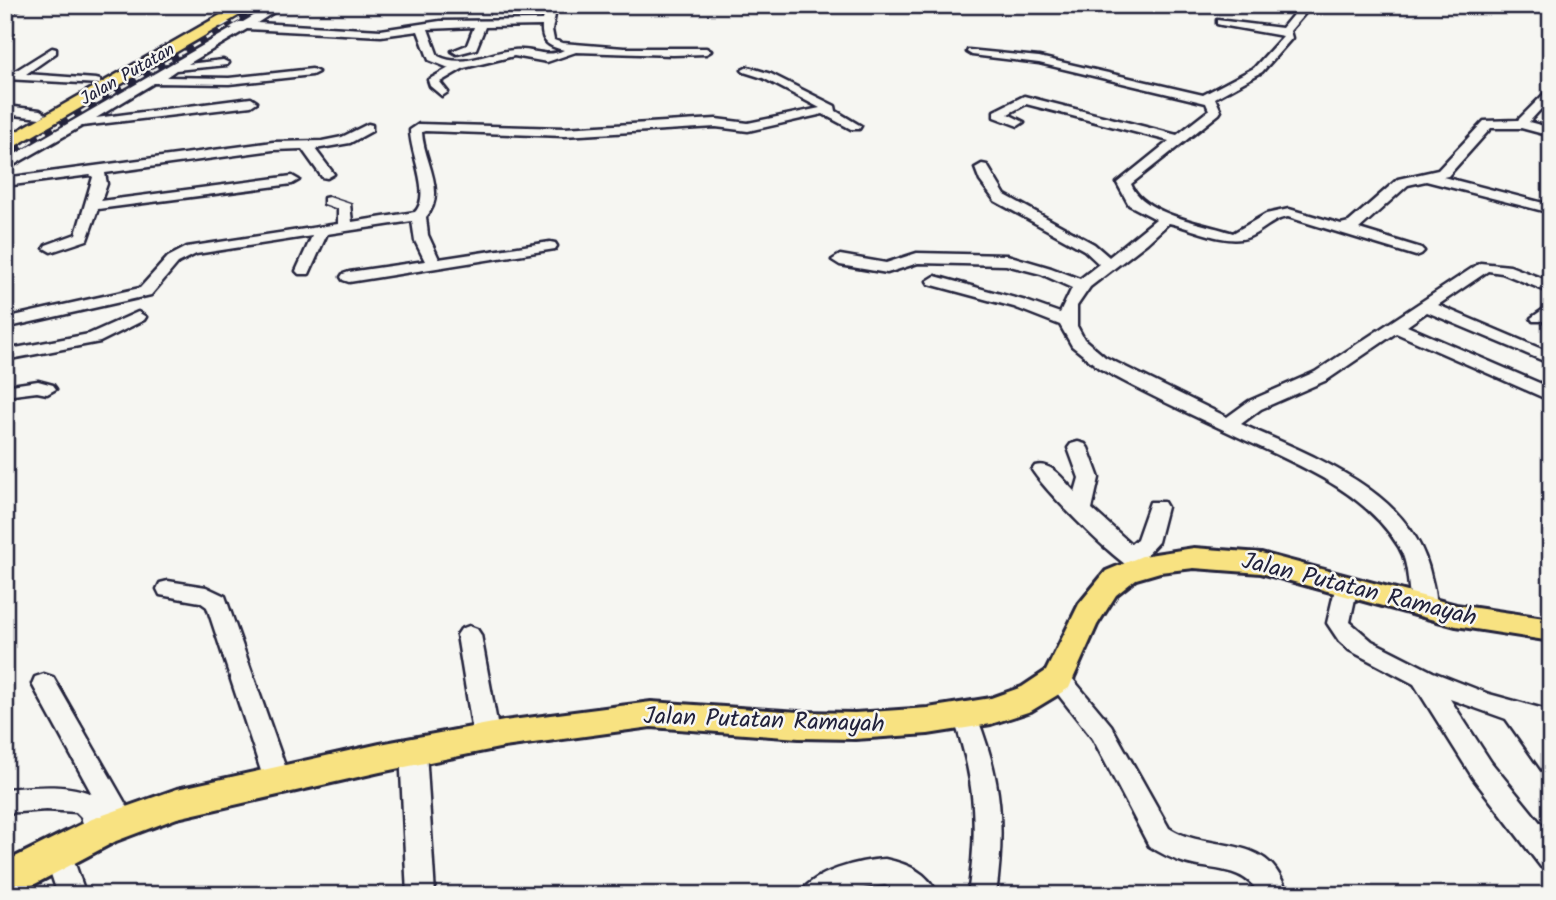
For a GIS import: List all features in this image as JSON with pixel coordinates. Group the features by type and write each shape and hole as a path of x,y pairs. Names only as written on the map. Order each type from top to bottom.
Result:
{"highway":[{"name":"Jalan Putatan","path":"5,133 236,14"},
{"name":"Jalan Putatan","path":"5,146 98,84"}],"main road":[{"name":"Jalan Putatan Ramayah","path":"5,880 111,828 199,798 413,751 550,727 634,716 668,715 800,725 888,726 965,717 1018,704 1047,689 1058,679 1097,599 1137,561 1236,559 1259,562 1424,608 1524,628 1551,629"}],"street":[{"path":"5,11 24,5"},
{"path":"5,166 172,68 236,14 281,5"},
{"path":"552,5 548,39 573,50"},
{"path":"1285,31 1307,5"},
{"path":"236,14 381,33 447,24 480,26 549,23"},
{"path":"1206,98 1264,65 1289,36 1285,31 1221,22"},
{"path":"457,51 472,47 480,26"},
{"path":"422,27 433,58 459,66"},
{"path":"442,92 433,84 434,80 459,66 511,53 525,53 544,60 573,50 706,51"},
{"path":"10,76 52,51"},
{"path":"972,52 1035,55 1206,98 1214,104 1215,111 1124,183 1127,194 1133,201 1165,218 1233,237 1241,236 1269,215 1289,213 1416,251"},
{"path":"207,81 271,64 294,62"},
{"path":"172,68 223,64"},
{"path":"748,70 767,76 830,107 828,111"},
{"path":"152,80 207,81 312,72"},
{"path":"10,76 98,84"},
{"path":"1521,124 1551,90"},
{"path":"1018,121 998,114 1024,100 1177,139"},
{"path":"79,123 251,102"},
{"path":"5,110 40,114"},
{"path":"5,323 145,292 173,260 192,250 419,216 426,211 429,202 417,152 416,130 423,127 564,132 716,123 740,128 828,111 855,126"},
{"path":"1343,228 1354,226 1403,182 1443,173 1488,124 1521,124 1551,132"},
{"path":"5,182 92,170 196,163 273,146 308,146 346,140 368,128"},
{"path":"273,130 273,146"},
{"path":"308,146 310,153 327,174"},
{"path":"982,167 987,181 1000,198 1089,247 1110,265"},
{"path":"51,248 82,237 100,175 92,170"},
{"path":"1427,177 1551,209"},
{"path":"92,206 292,180"},
{"path":"329,201 345,207 345,229"},
{"path":"419,216 418,225 423,245 434,263"},
{"path":"1165,218 1156,232 1082,286 1072,297 1068,307 1071,335 1089,354 1181,404 1335,476 1382,511 1407,542 1418,562 1424,608"},
{"path":"304,271 321,232"},
{"path":"349,277 550,246"},
{"path":"840,260 887,268 922,257 1007,260 1046,271 1082,286"},
{"path":"1228,425 1255,405 1321,376 1485,266 1505,269 1551,288"},
{"path":"935,281 1020,304 1068,321"},
{"path":"1426,306 1551,359"},
{"path":"5,355 94,338 138,317"},
{"path":"1395,327 1548,393"},
{"path":"5,391 38,386 47,388"},
{"path":"1079,448 1089,478 1081,511"},
{"path":"1042,470 1081,511 1137,561 1147,542 1157,506"},
{"path":"1347,585 1338,623 1344,635 1357,645 1424,680 1475,701 1551,721"},
{"path":"168,589 206,595 218,602 277,780"},
{"path":"469,635 487,739"},
{"path":"1058,679 1102,732 1160,836 1171,847 1239,862 1251,868 1262,874 1274,895"},
{"path":"1424,680 1482,770 1551,858"},
{"path":"44,684 111,828"},
{"path":"1515,712 1551,762"},
{"path":"965,717 981,754 989,788 990,823 982,895"},
{"path":"413,751 421,895"},
{"path":"5,801 72,799 87,804 94,816 111,828"},
{"path":"58,853 72,895"},
{"path":"814,895 865,872 887,872 917,884 925,895"}],"railway":[{"path":"26,144 264,5"},
{"path":"5,157 29,143"}]}
